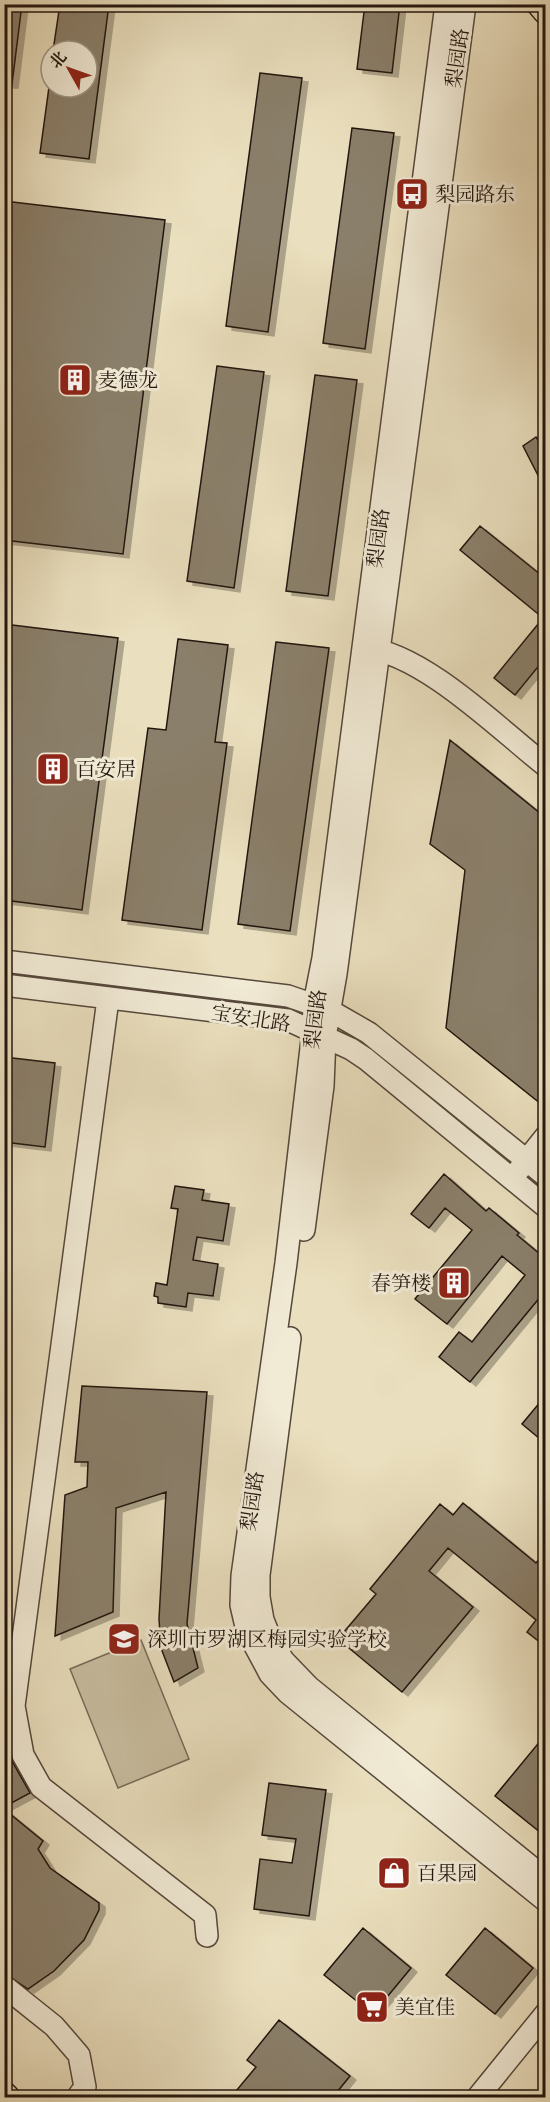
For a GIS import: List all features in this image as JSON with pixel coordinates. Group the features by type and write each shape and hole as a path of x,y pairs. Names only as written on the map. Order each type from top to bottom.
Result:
{"main road":[{"path":"541,4 546,10"}],"street":[{"name":"梨园路","path":"446,4 371,648 336,974 321,1007 242,1576 241,1605 247,1631 270,1674 288,1693 546,1901"},
{"name":"梨园路","path":"371,648 465,4"},
{"path":"371,648 427,671 546,766"},
{"name":"宝安北路","path":"4,961 275,995 321,1007 369,1033 546,1176"},
{"name":"宝安北路","path":"4,986 288,1020 366,1059 546,1207"},
{"path":"108,999 14,1706 23,1755 41,1787 205,1915 207,1936"},
{"name":"梨园路","path":"319,1034 323,1086 259,1575 263,1620 283,1659 303,1681 546,1879"},
{"path":"511,1179 546,1136"},
{"path":"4,1986 54,2026 79,2055 85,2087 77,2097"},
{"path":"477,2097 546,2013"},
{"path":"494,2097 546,2035"}],"shaded area":[{"path":"141,1640 189,1759 118,1788 70,1669"}],"building":[{"path":"4,4 22,4 12,84 4,84"},
{"path":"60,4 109,4 99,82 99,39 55,39"},
{"path":"365,4 400,4 392,73 357,69"},
{"path":"260,73 302,78 268,332 226,326"},
{"path":"47,99 97,99 89,159 40,153"},
{"path":"352,128 394,133 365,349 323,343"},
{"name":"麦德龙","path":"4,201 165,220 123,554 4,540"},
{"path":"217,366 264,372 234,588 187,581"},
{"path":"315,375 357,380 328,596 286,591"},
{"path":"536,437 546,452 546,491 523,446"},
{"path":"480,526 546,579 546,657 515,695 494,678 543,618 460,550"},
{"name":"百安居","path":"4,624 118,638 82,910 4,900"},
{"path":"178,639 228,645 215,742 227,743 202,930 122,920 148,728 166,730"},
{"path":"276,642 329,648 290,931 238,924"},
{"path":"450,740 546,818 546,1108 446,1028 465,870 430,844"},
{"path":"4,1057 55,1063 45,1147 4,1142"},
{"name":"春笋楼","path":"444,1174 486,1211 489,1208 519,1233 517,1235 546,1259 546,1290 470,1382 439,1357 459,1332 472,1342 525,1275 502,1256 447,1324 415,1299 472,1230 445,1208 429,1228 411,1214"},
{"path":"175,1186 204,1190 202,1200 229,1204 223,1241 197,1237 193,1260 218,1264 213,1296 188,1293 186,1307 158,1303 158,1297 154,1296 156,1283 167,1285 178,1209 171,1208"},
{"path":"82,1386 207,1392 187,1624 198,1668 174,1682 161,1648 159,1619 166,1492 116,1508 113,1612 55,1636 65,1495 87,1487 88,1462 75,1462"},
{"path":"546,1395 546,1444 522,1424"},
{"path":"463,1503 536,1563 546,1551 546,1647 527,1632 536,1620 448,1548 429,1571 473,1607 402,1692 338,1639 376,1594 370,1589 440,1504 453,1515"},
{"path":"4,1725 12,1761 30,1793 4,1807"},
{"path":"546,1734 546,1837 495,1796"},
{"path":"269,1783 326,1790 309,1916 254,1909 260,1859 292,1863 296,1839 262,1835"},
{"path":"4,1809 43,1841 38,1849 50,1868 99,1903 99,1910 84,1940 54,1971 28,1989 4,1973"},
{"path":"363,1928 411,1968 373,2014 324,1975"},
{"path":"485,1928 533,1968 495,2014 446,1975"},
{"path":"279,2020 350,2076 333,2097 231,2097 256,2067 247,2060"}],"place":[{"name":"梨园路东","path":"412,194"},
{"name":"麦德龙","path":"75,380"},
{"name":"百安居","path":"53,769"},
{"name":"春笋楼","path":"454,1283"},
{"name":"深圳市罗湖区梅园实验学校","path":"124,1639"},
{"name":"百果园","path":"394,1873"},
{"name":"美宜佳","path":"372,2007"}]}
